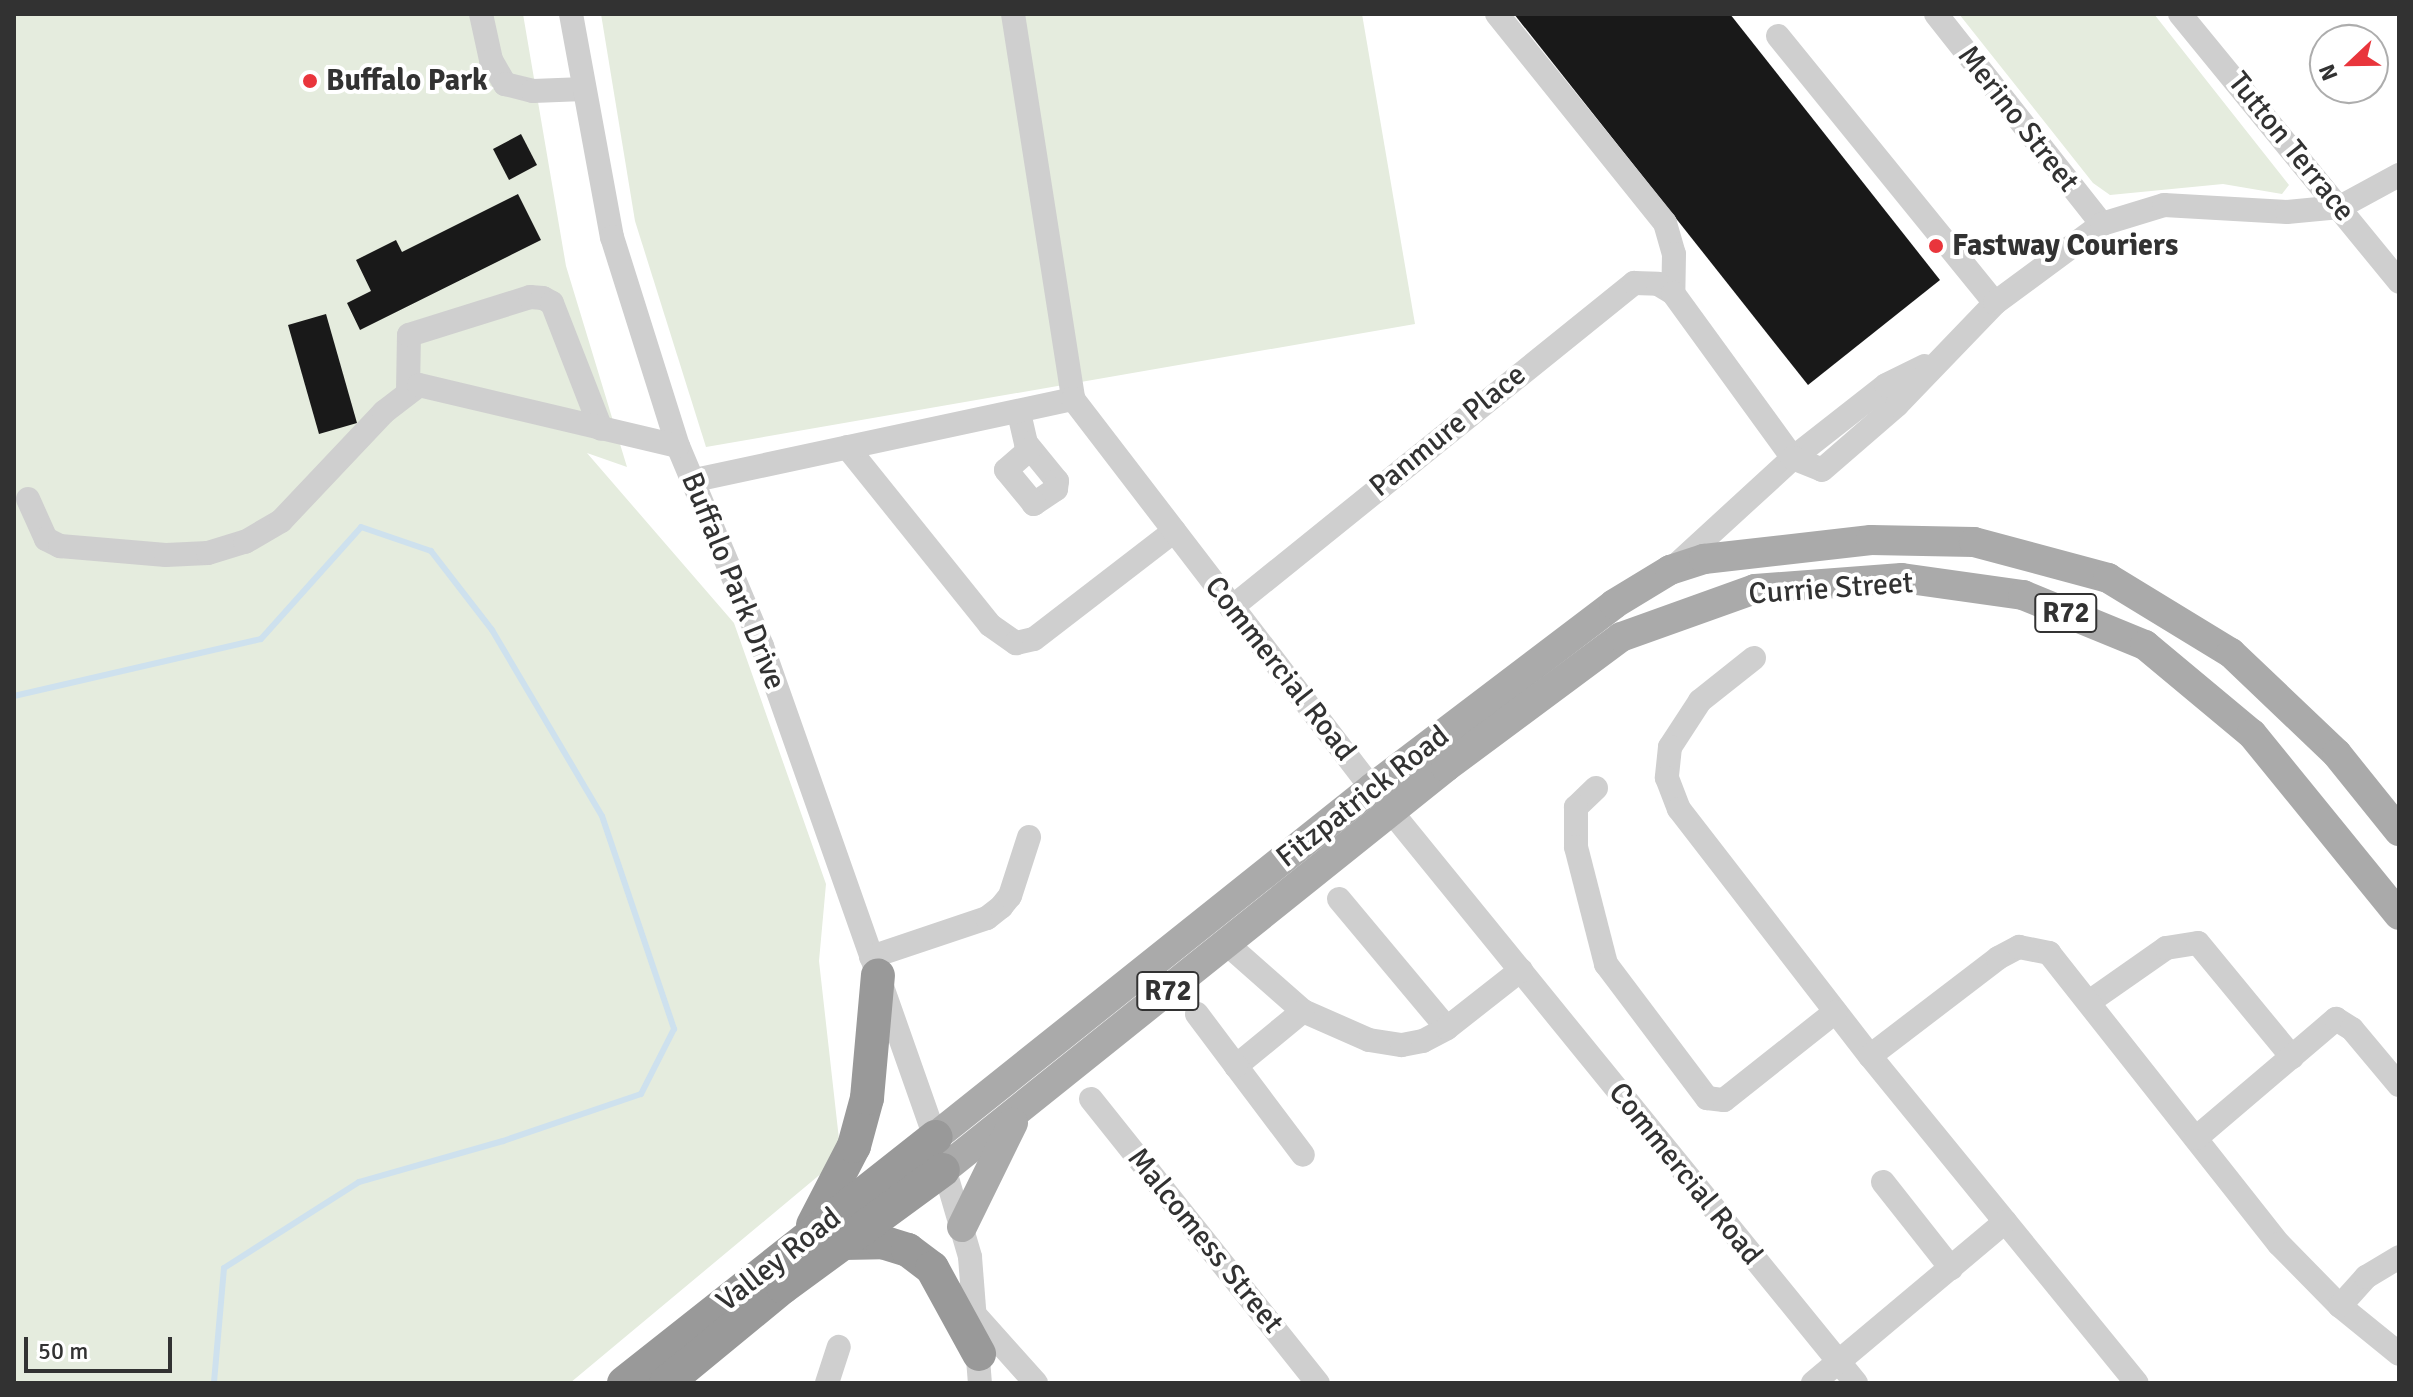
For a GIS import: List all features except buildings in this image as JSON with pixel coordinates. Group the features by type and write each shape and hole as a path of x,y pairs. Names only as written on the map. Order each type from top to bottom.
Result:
{"highway":[{"path":"805,1240 854,1146 867,1098 874,966"},
{"name":"Valley Road","path":"624,1383 805,1240 939,1153"},
{"name":"Valley Road","path":"666,1383 843,1243 939,1153"},
{"path":"843,1243 882,1242 908,1250 932,1268 984,1375"}],"main road":[{"name":"Currie Street","path":"1670,570 1704,559 1871,540 1974,542 2108,578 2231,653 2337,754 2399,831"},
{"name":"Fitzpatrick Road","path":"939,1153 1372,788 1614,604 1670,570"},
{"name":"Currie Street","path":"1621,637 1755,589 1902,578 2023,595 2145,645 2252,734 2399,915"},
{"name":"Fitzpatrick Road","path":"939,1153 1020,1110 1392,811 1621,637"},
{"path":"962,1227 1020,1110"}],"street":[{"path":"481,14 491,60 505,84 533,91 584,89"},
{"name":"Buffalo Park Drive","path":"571,14 612,237 678,446 695,480 762,646 939,1153 962,1227 984,1375"},
{"path":"695,480 1073,399 1013,14"},
{"path":"1497,14 1665,223 1674,254 1673,293 1793,458"},
{"name":"Merino Street","path":"1936,14 2102,224"},
{"name":"Tutton Terrace","path":"2180,14 2399,282"},
{"path":"1778,36 1995,303"},
{"name":"Fitzpatrick Road","path":"1670,570 1793,458 1886,385 1935,361 1995,303 2102,224 2164,205 2287,212 2340,207 2399,175"},
{"name":"Panmure Place","path":"1231,608 1614,295 1634,283 1658,284 1673,293"},
{"path":"408,391 409,335 530,297 543,298 552,303 601,429"},
{"path":"28,499 46,539 60,546 208,553 245,542 281,521 408,391 429,386 678,446"},
{"name":"Commercial Road","path":"1073,399 1372,788 1856,1383"},
{"path":"1019,413 1030,449"},
{"path":"847,447 990,625 1016,643 1034,639 1174,531"},
{"path":"1754,658 1700,701 1682,723 1670,747 1667,778 1679,809 1870,1056 2137,1383"},
{"path":"1596,788 1576,807 1576,847 1606,964 1707,1098 1724,1100 1835,1012"},
{"path":"874,966 994,913 1010,896 1029,837"},
{"path":"1339,899 1447,1028"},
{"path":"2089,1002 2166,948 2198,943 2292,1057"},
{"path":"1227,944 1303,1011 1369,1040 1402,1045 1423,1041 1447,1028 1521,970"},
{"path":"1870,1056 2019,947 2049,953 2279,1244 2340,1306 2399,1354"},
{"path":"1236,1066 1303,1011"},
{"path":"1197,1014 1303,1155"},
{"path":"2196,1138 2292,1057 2322,1025 2343,1020 2399,1085"},
{"name":"Malcomess Street","path":"1091,1099 1318,1383"},
{"path":"1883,1182 1951,1268"},
{"path":"1813,1383 2005,1222"},
{"path":"2340,1306 2366,1277 2399,1257"},
{"path":"976,1316 1036,1383"},
{"path":"827,1383 839,1347"}],"shaded area":[{"path":"14,14 523,14 566,266 627,467 587,453 734,623 826,884 819,961 841,1157 570,1383 14,1383"},
{"path":"601,14 1362,14 1415,324 706,447 635,221"},
{"path":"1959,14 2154,14 2289,185 2282,194 2223,184 2110,195 2093,183"}],"waterway":[{"path":"14,696 261,639 361,527 431,551 492,630 602,816 674,1029 641,1094 503,1141 359,1182 224,1268 214,1383"}],"place":[{"name":"Buffalo Park","path":"310,81"},
{"name":"Fastway Couriers","path":"1936,246"}]}
